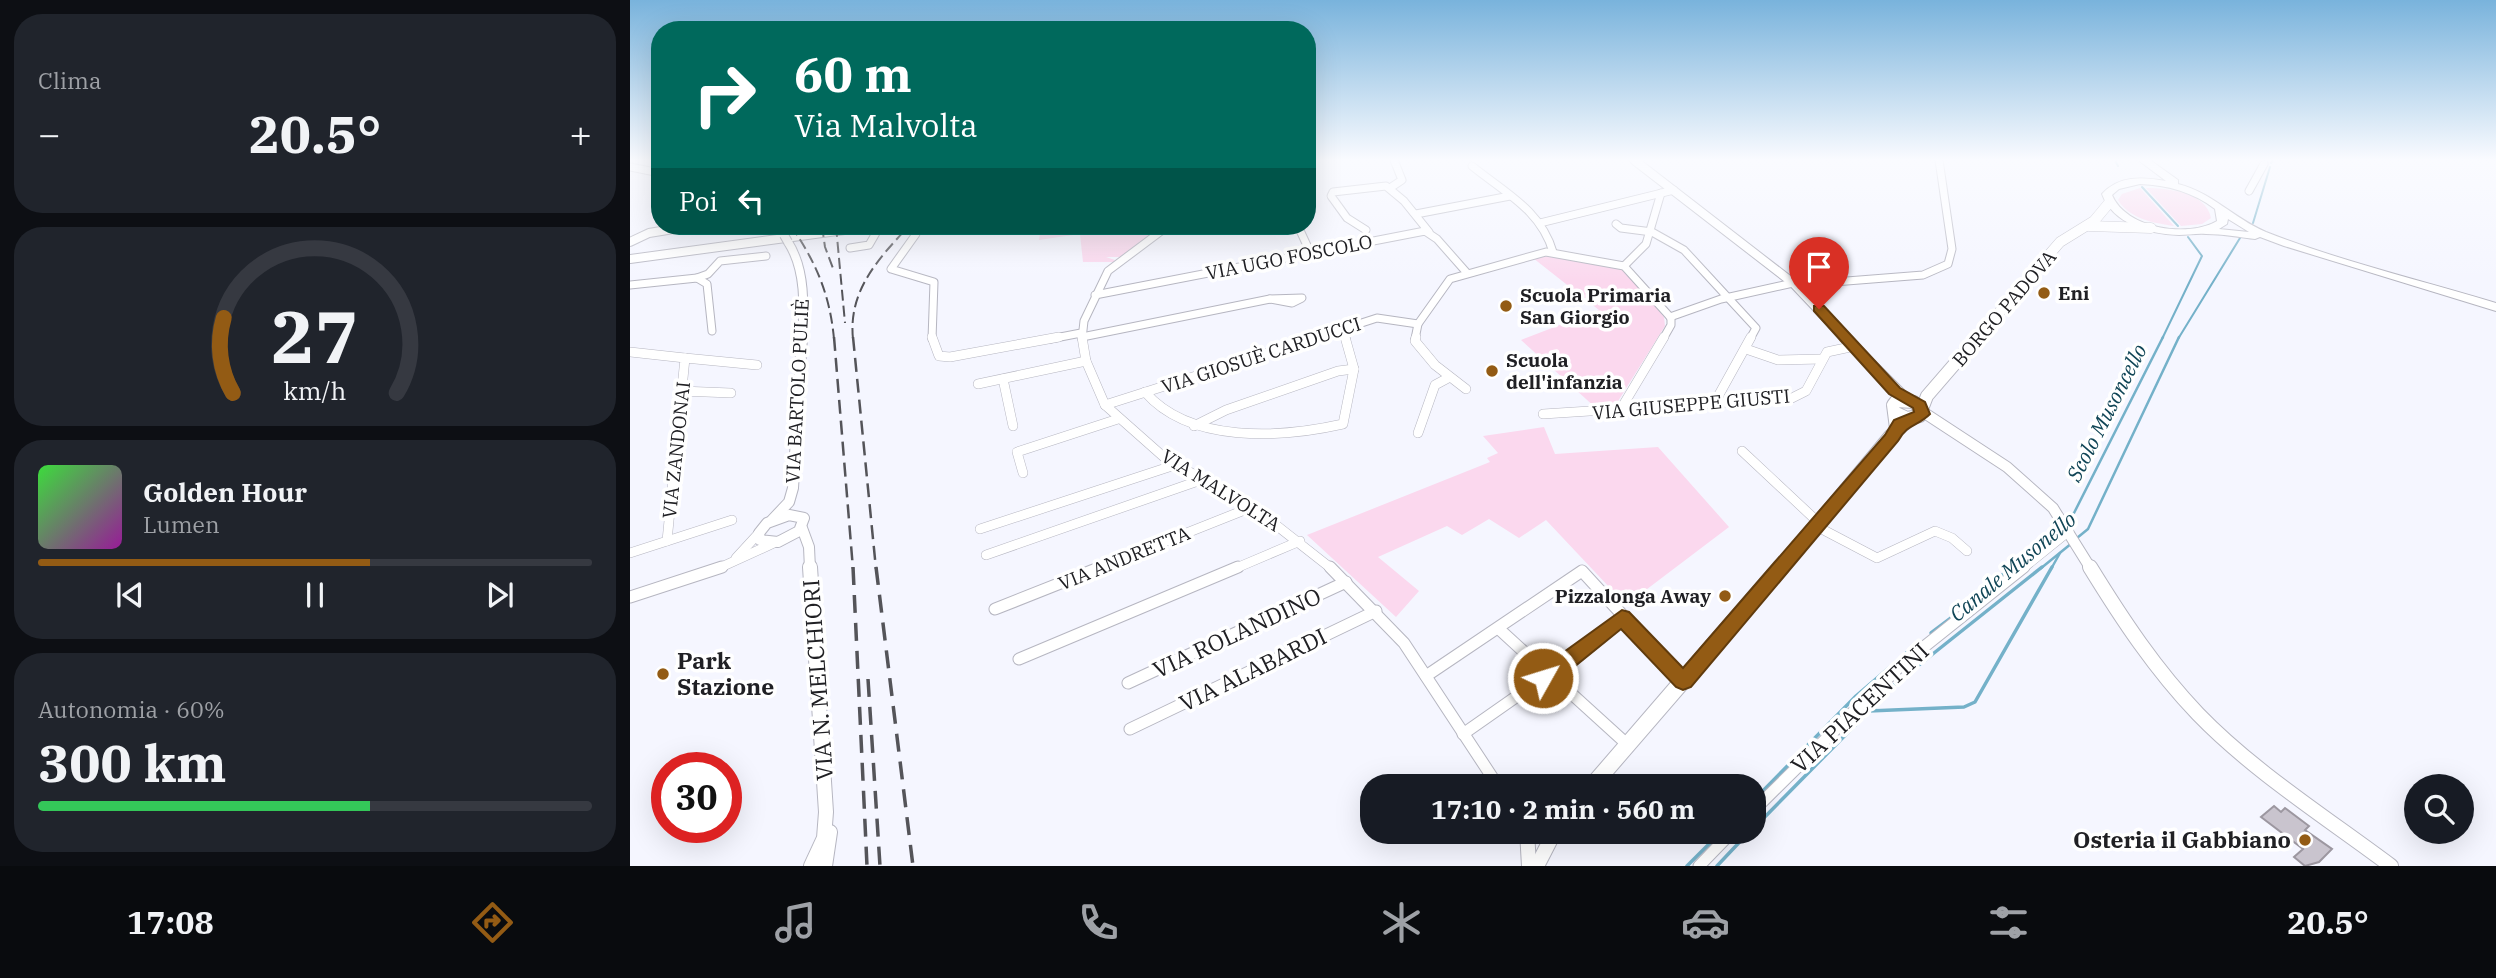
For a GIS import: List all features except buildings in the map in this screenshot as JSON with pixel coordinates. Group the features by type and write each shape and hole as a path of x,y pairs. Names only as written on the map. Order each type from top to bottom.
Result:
{"main road":[{"path":"2207,200 2248,227 2296,246"},
{"path":"2109,203 2126,217 2156,228"},
{"name":"BORGO PADOVA","path":"1603,774 1892,437 1896,428 1920,411 2060,242 2101,218 2109,203"},
{"path":"2207,231 2223,222 2220,209"},
{"path":"2085,227 2117,225 2190,233 2207,231 2255,236 2496,307"},
{"path":"1896,428 1893,408 1896,401 1908,400 1920,411"},
{"path":"1893,408 1920,411"}],"street":[{"path":"1335,200 1341,212 1366,230"},
{"path":"1402,200 1467,273"},
{"path":"1416,214 1485,200"},
{"path":"1513,200 1550,234 1553,252"},
{"path":"1540,223 1631,200"},
{"path":"1624,266 1638,255 1652,232 1659,200"},
{"path":"1687,200 1795,284 1891,387 1908,400"},
{"path":"1670,317 1729,297 1795,284 1923,275 1948,264 1952,249 1945,200"},
{"path":"1616,224 1621,228 1652,232 1684,250 1756,328 1716,400 1717,405"},
{"name":"VIA UGO FOSCOLO","path":"1095,295 1310,252 1429,232"},
{"path":"630,242 651,233"},
{"name":"VIA BARTOLO PULIÈ","path":"759,533 789,502 793,488 804,303 797,256 784,235"},
{"path":"630,257 728,248 817,235"},
{"path":"850,248 869,246 874,235"},
{"path":"915,235 891,270 934,282 932,343 939,356 950,357 1081,335 1270,299"},
{"name":"VIA MALVOLTA","path":"1156,235 1111,268 1095,295 1081,335 1086,361 1105,405 1118,419 1175,465 1252,507 1300,541 1346,582 1376,611 1426,676 1490,774"},
{"path":"1302,235 1310,252"},
{"path":"1466,389 1448,378 1416,345 1415,336 1419,324 1450,279 1553,252 1624,266 1670,317 1671,325 1622,407 1623,411"},
{"path":"630,285 697,278 708,274 720,261 766,256"},
{"path":"697,278 707,284 712,331"},
{"name":"VIA GIOSUÈ CARDUCCI","path":"1105,405 1377,318 1419,324"},
{"path":"1145,392 1164,411 1194,426 1228,431 1343,424 1354,369 1343,328"},
{"path":"1746,349 1778,360 1822,359 1826,352 1855,346"},
{"name":"VIA ZANDONAI","path":"630,352 757,365"},
{"name":"VIA ZANDONAI","path":"667,541 685,358"},
{"name":"VIA GIUSEPPE GIUSTI","path":"1543,414 1717,405 1799,396 1806,391 1822,359"},
{"path":"978,384 1086,361"},
{"path":"1194,426 1238,405 1338,370 1354,369"},
{"path":"1418,433 1435,384 1448,378"},
{"path":"1003,379 1013,426"},
{"path":"1891,387 1893,408"},
{"path":"681,391 731,393"},
{"path":"1920,411 2007,467 2069,531 2136,640 2197,713 2230,744 2391,866"},
{"path":"1023,473 1017,452 1118,419"},
{"path":"1742,451 1818,524 1877,558 1885,557 1935,531 1952,538 1967,551"},
{"path":"980,529 1175,465"},
{"path":"986,555 1201,480"},
{"name":"VIA BARTOLO PULIÈ","path":"789,502 798,515 804,518 802,528"},
{"name":"VIA ANDRETTA","path":"995,609 1252,507"},
{"path":"772,520 798,515"},
{"path":"630,553 732,520"},
{"path":"630,597 722,567 802,528"},
{"name":"VIA N. MELCHIORI","path":"802,528 809,547 826,812 824,838 811,866"},
{"name":"VIA PIACENTINI","path":"1766,798 1900,666 2069,531"},
{"path":"722,567 738,557 759,533 763,542 799,541 809,547"},
{"path":"1020,659 1300,541"},
{"path":"1426,676 1582,571 1622,618 1683,681"},
{"name":"VIA ROLANDINO","path":"1128,683 1346,582"},
{"name":"VIA ALABARDI","path":"1130,729 1376,611"},
{"path":"1463,734 1622,618"},
{"path":"1499,629 1549,673 1567,677 1563,686"},
{"path":"1549,673 1545,684 1552,688 1563,686"},
{"path":"1563,686 1629,746"},
{"name":"VIA N. MELCHIORI","path":"825,866 829,854 830,827 826,812"},
{"path":"1528,844 1529,866"},
{"path":"1536,866 1549,844"},
{"path":"1699,866 1720,844"}],"shaded area":[{"path":"2118,200 2151,200 2174,226 2135,216"},
{"path":"2157,200 2199,200 2208,209 2211,218 2202,224 2181,226"},
{"path":"1040,235 1073,235 1039,240"},
{"path":"1080,235 1152,235 1121,257 1106,257 1115,260 1113,262 1083,262"},
{"path":"1561,256 1625,270 1664,317 1665,326 1615,406 1597,409 1521,340 1599,310 1533,258"},
{"path":"1544,427 1555,454 1658,447 1729,527 1626,605 1546,520 1519,538 1489,519 1462,535 1447,526 1378,557 1419,591 1396,617 1307,535 1490,462 1487,458 1498,453 1483,436"}],"waterway":[{"name":"Scolo Musoncello","path":"2154,200 2178,226"},
{"name":"Canale Musonello","path":"2253,223 2260,200"},
{"name":"Scolo Musoncello","path":"2162,339 2202,256 2188,237"},
{"name":"Canale Musonello","path":"2178,339 2240,238"},
{"name":"Scolo Musoncello","path":"2066,519 2074,513 2162,339"},
{"name":"Canale Musonello","path":"2077,538 2088,529 2178,339"},
{"name":"Scolo Musoncello","path":"2009,569 2061,523"},
{"name":"Canale Musonello","path":"2040,569 2072,543"},
{"path":"2051,569 2060,553"},
{"name":"Scolo Musoncello","path":"1974,600 2011,567"},
{"name":"Canale Musonello","path":"1874,709 1880,696 2042,567"},
{"path":"1766,816 1869,711 1964,707 1975,702 2052,567"},
{"name":"Scolo Musoncello","path":"1931,633 1955,615"},
{"name":"Scolo Musoncello","path":"1766,788 1856,696 1918,643"},
{"name":"Scolo Musoncello","path":"1687,866 1709,844"},
{"name":"Canale Musonello","path":"1717,866 1738,844"}],"railway":[{"path":"797,235 808,253 825,293 834,339"},
{"path":"823,235 834,271"},
{"path":"837,235 845,323"},
{"path":"853,337 855,306 860,291 876,264 901,235"},
{"path":"834,337 853,569"},
{"path":"853,337 876,569"},
{"path":"853,567 867,866"},
{"path":"876,567 913,866"},
{"path":"868,679 880,866"}],"place":[{"name":"Eni","path":"2044,293"},
{"name":"Scuola Primaria San Giorgio","path":"1506,306"},
{"name":"Scuola dell'infanzia","path":"1492,371"},
{"name":"Pizzalonga Away","path":"1725,596"},
{"name":"Park Stazione","path":"663,674"},
{"name":"Osteria il Gabbiano","path":"2305,840"}],"route":[{"path":"1543,678 1546,672 1557,669 1558,665 1622,618 1683,681 1892,437 1899,424 1922,414 1920,406 1895,391 1819,309"}]}
